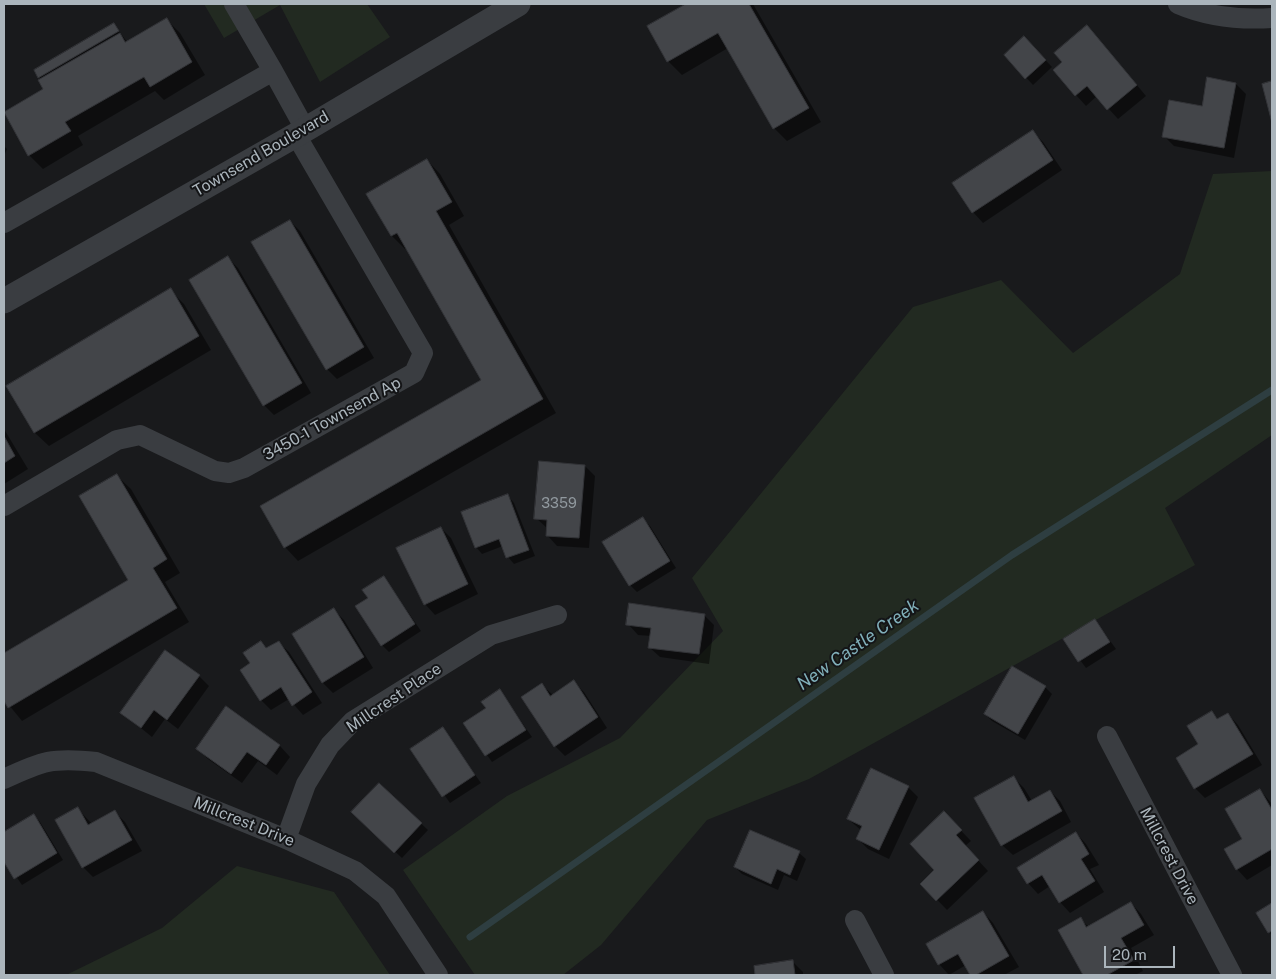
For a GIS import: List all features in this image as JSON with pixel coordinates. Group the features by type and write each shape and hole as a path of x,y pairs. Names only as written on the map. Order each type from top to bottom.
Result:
{"street":[{"path":"234,4 273,72 300,132"},
{"name":"Townsend Boulevard","path":"4,301 300,132 518,4"},
{"path":"1178,4 1194,11 1243,19 1272,18"},
{"path":"4,223 273,72"},
{"name":"3450-1 Townsend Ap","path":"4,506 118,440 140,435 215,470 229,473 244,468 414,373 423,353 300,132"},
{"name":"Millcrest Place","path":"286,839 306,784 330,745 353,721 491,635 557,615"},
{"name":"Millcrest Drive","path":"1107,736 1232,975"},
{"name":"Millcrest Drive","path":"4,779 37,764 65,759 96,762 286,839 355,871 386,896 438,975"},
{"path":"855,920 884,975"}],"shaded area":[{"path":"204,4 367,4 390,37 320,82 280,5 224,38"},
{"path":"1272,171 1272,435 1165,508 1195,565 809,779 707,820 601,945 563,975 475,975 403,870 507,796 620,738 723,631 692,578 913,307 1001,280 1073,353 1180,274 1213,174"},
{"path":"237,866 334,892 390,975 66,975 162,928"}],"building":[{"path":"686,4 749,4 809,108 773,129 718,33 667,62 647,26"},
{"path":"167,18 192,62 150,87 144,77 65,122 71,131 28,156 4,112 43,89 38,80 120,33 125,42"},
{"path":"114,23 119,31 38,78 34,70"},
{"path":"1087,25 1137,85 1107,110 1087,86 1075,96 1053,70 1062,62 1054,53"},
{"path":"1024,36 1046,60 1025,79 1004,55"},
{"path":"1207,77 1236,83 1224,148 1162,137 1169,100 1202,106"},
{"path":"1272,81 1272,123 1262,84"},
{"path":"1033,130 1053,160 972,213 952,183"},
{"path":"427,159 452,202 436,211 543,399 284,548 260,506 481,380 397,233 391,236 366,194"},
{"path":"290,220 364,347 326,370 251,242"},
{"path":"228,256 302,383 263,406 189,280"},
{"path":"171,288 199,336 34,433 6,386"},
{"path":"4,436 15,456 4,463"},
{"path":"539,461 585,465 579,538 546,536 547,520 534,519"},
{"path":"117,474 167,559 153,568 177,608 8,708 4,701 4,653 128,580 79,496"},
{"path":"508,494 529,550 506,558 499,539 475,548 461,512"},
{"path":"643,517 670,561 629,586 602,542"},
{"path":"441,527 468,584 424,605 396,548"},
{"path":"384,576 415,624 381,646 355,606 368,598 362,590"},
{"path":"629,603 705,614 699,654 648,648 651,628 626,625"},
{"path":"334,608 364,657 322,683 292,634"},
{"path":"1095,619 1110,642 1078,662 1063,639"},
{"path":"261,641 266,648 279,641 312,692 292,706 281,687 260,701 240,670 250,663 243,653"},
{"path":"165,650 200,675 167,720 154,710 141,728 120,713"},
{"path":"1012,666 1046,686 1018,734 984,714"},
{"path":"574,680 598,717 554,747 521,697 542,683 550,696"},
{"path":"500,689 526,730 485,756 463,723 486,708 481,702"},
{"path":"226,706 280,745 266,765 247,752 231,774 196,749"},
{"path":"1212,711 1217,719 1228,713 1253,754 1194,789 1176,758 1198,744 1187,726"},
{"path":"443,727 475,775 442,797 410,749"},
{"path":"871,768 909,786 879,850 856,839 862,826 847,819"},
{"path":"1014,776 1028,802 1050,790 1062,811 1001,846 974,798"},
{"path":"379,783 422,823 394,853 351,812"},
{"path":"1260,789 1272,810 1272,849 1236,870 1224,849 1242,839 1225,809"},
{"path":"78,807 88,825 115,810 132,840 82,868 55,820"},
{"path":"944,811 962,830 956,835 979,860 936,901 920,884 934,870 910,844"},
{"path":"34,814 57,853 14,879 4,862 4,832"},
{"path":"750,830 800,851 790,875 777,869 771,884 734,867"},
{"path":"1076,832 1089,854 1081,859 1095,881 1059,903 1042,875 1027,884 1017,868"},
{"path":"1131,902 1144,925 1121,938 1134,960 1107,975 1083,975 1058,930 1081,917 1086,927"},
{"path":"1272,903 1272,931 1268,933 1256,913"},
{"path":"983,911 1009,956 976,975 970,975 958,954 938,965 926,944"},
{"path":"793,960 795,975 755,975 754,966"}],"waterway":[{"name":"New Castle Creek","path":"470,937 1012,555 1272,390"}]}
